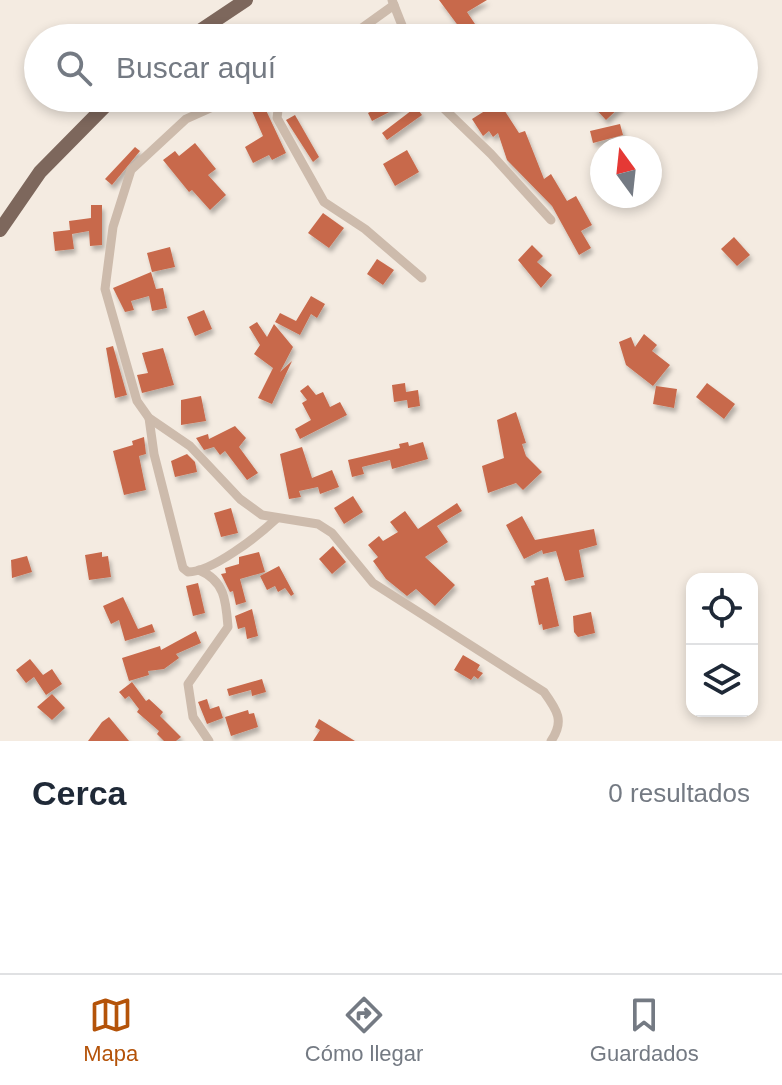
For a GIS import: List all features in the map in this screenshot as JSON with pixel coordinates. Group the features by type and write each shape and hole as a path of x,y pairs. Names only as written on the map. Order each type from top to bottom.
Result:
{"main road":[{"path":"210,24 246,0"},
{"path":"0,230 40,172 99,112"}],"street":[{"path":"366,24 393,2 402,24"},
{"path":"202,112 186,119 131,170 123,194 105,289 137,401 149,418 190,446 240,499 262,515 302,521 325,529 373,583 544,692 558,711 559,729 551,741"},
{"path":"278,112 277,118 324,202 365,229 422,278"},
{"path":"448,112 551,220"},
{"path":"149,418 154,454 183,568 192,573 199,570 254,540 276,519"},
{"path":"199,570 214,576 223,588 228,627 188,684 193,717 209,741"}],"building":[{"path":"439,0 487,0 467,12 475,24 457,24"},
{"path":"252,112 267,112 286,153 272,160 269,155 253,163 245,147 263,136"},
{"path":"370,112 389,112 372,121"},
{"path":"409,112 422,115 387,140 382,133"},
{"path":"483,112 505,112 519,133 525,131 544,179 551,174 567,201 576,196 592,225 581,231 591,248 579,255 552,206 507,160 498,133 493,137 489,131 483,136 472,119"},
{"path":"599,112 614,112 606,120"},
{"path":"295,115 319,157 313,162 286,120"},
{"path":"620,124 623,135 591,136 590,131"},
{"path":"195,143 216,169 208,175 226,195 210,210 192,190 189,192 163,160 175,151 179,156"},
{"path":"135,147 140,151 112,185 105,179"},
{"path":"407,150 419,172 395,186 383,164"},
{"path":"91,205 102,205 102,245 90,246 89,231 72,234 74,249 55,251 53,232 70,230 69,221 91,218"},
{"path":"323,213 344,228 329,248 308,233"},
{"path":"734,237 750,255 737,266 721,249"},
{"path":"532,245 543,256 537,262 552,275 541,288 518,260"},
{"path":"170,247 175,267 152,272 147,253"},
{"path":"377,259 394,270 383,285 367,274"},
{"path":"151,272 156,289 163,288 167,308 152,311 149,296 131,301 134,310 125,312 113,288"},
{"path":"311,296 325,304 317,318 311,314 300,335 275,322 280,313 296,321"},
{"path":"204,310 212,329 195,336 187,317"},
{"path":"257,322 267,337 274,324 293,347 280,372 292,361 272,404 258,398 273,368 254,354 260,345 249,327"},
{"path":"644,334 657,345 652,351 670,365 653,386 626,365 619,342 631,337 635,347"},
{"path":"113,346 127,395 115,398 106,348"},
{"path":"163,348 174,385 142,393 137,375 148,373 142,353"},
{"path":"405,383 406,392 418,390 420,406 408,408 407,400 394,402 392,385"},
{"path":"707,383 735,404 724,419 696,397"},
{"path":"308,385 316,395 323,392 330,407 340,402 347,415 300,439 295,429 311,420 302,403 307,400 300,391"},
{"path":"656,386 677,389 674,408 653,404"},
{"path":"201,396 206,421 181,425 181,400"},
{"path":"516,412 526,443 522,444 526,456 542,472 523,490 516,483 488,493 482,466 504,458 497,420"},
{"path":"235,426 246,438 239,447 258,473 247,480 225,451 220,455 214,447 204,450 196,438 208,434 209,439"},
{"path":"144,437 146,454 139,456 146,490 124,495 113,451 133,445 132,441"},
{"path":"408,442 409,446 423,442 428,459 392,469 390,460 362,467 364,474 352,477 348,460 400,448 399,444"},
{"path":"302,447 312,478 332,470 339,487 320,494 318,487 299,491 301,497 289,499 280,454"},
{"path":"187,454 195,462 197,472 175,477 171,461"},
{"path":"353,496 363,512 344,524 334,508"},
{"path":"457,503 462,511 437,526 448,542 425,557 455,585 435,606 416,589 407,596 386,579 373,561 378,557 368,545 379,536 383,541 398,532 390,522 405,511 418,529"},
{"path":"231,508 238,533 221,537 214,513"},
{"path":"522,516 535,540 594,529 597,545 579,550 584,577 565,581 556,551 543,554 542,550 524,559 506,525"},
{"path":"333,546 346,562 332,574 319,559"},
{"path":"102,552 102,557 108,556 111,577 89,580 85,555"},
{"path":"259,552 265,572 240,579 246,602 236,605 233,591 230,592 221,574 226,573 225,568 239,564 239,557"},
{"path":"27,556 32,572 12,578 11,560"},
{"path":"279,566 294,594 291,596 285,588 278,592 275,586 267,590 260,576"},
{"path":"548,577 559,626 543,630 542,624 539,625 531,586 535,585 534,581"},
{"path":"198,583 205,613 193,616 186,586"},
{"path":"123,597 138,629 152,624 155,632 125,641 119,620 111,624 103,606"},
{"path":"252,609 258,636 247,639 245,627 238,629 235,616"},
{"path":"591,612 595,633 578,637 574,632 573,616"},
{"path":"196,631 201,643 176,654 179,658 164,669 148,671 149,675 129,681 122,658 160,646 161,650"},
{"path":"463,655 480,665 477,670 483,673 478,679 474,676 471,680 454,670"},
{"path":"30,659 43,675 52,669 62,684 46,695 34,677 26,683 16,670"},
{"path":"262,679 266,692 252,696 251,690 229,696 227,689"},
{"path":"132,682 146,701 149,699 163,712 160,716 181,737 176,741 164,741 157,734 159,731 137,712 139,709 129,696 125,699 119,692"},
{"path":"52,694 65,708 52,720 37,707"},
{"path":"207,699 210,709 219,706 223,718 207,724 198,702"},
{"path":"248,710 249,714 254,713 258,727 231,736 225,717"},
{"path":"109,717 129,741 88,741 102,722"},
{"path":"319,719 355,741 313,741 320,730 315,727"}]}
